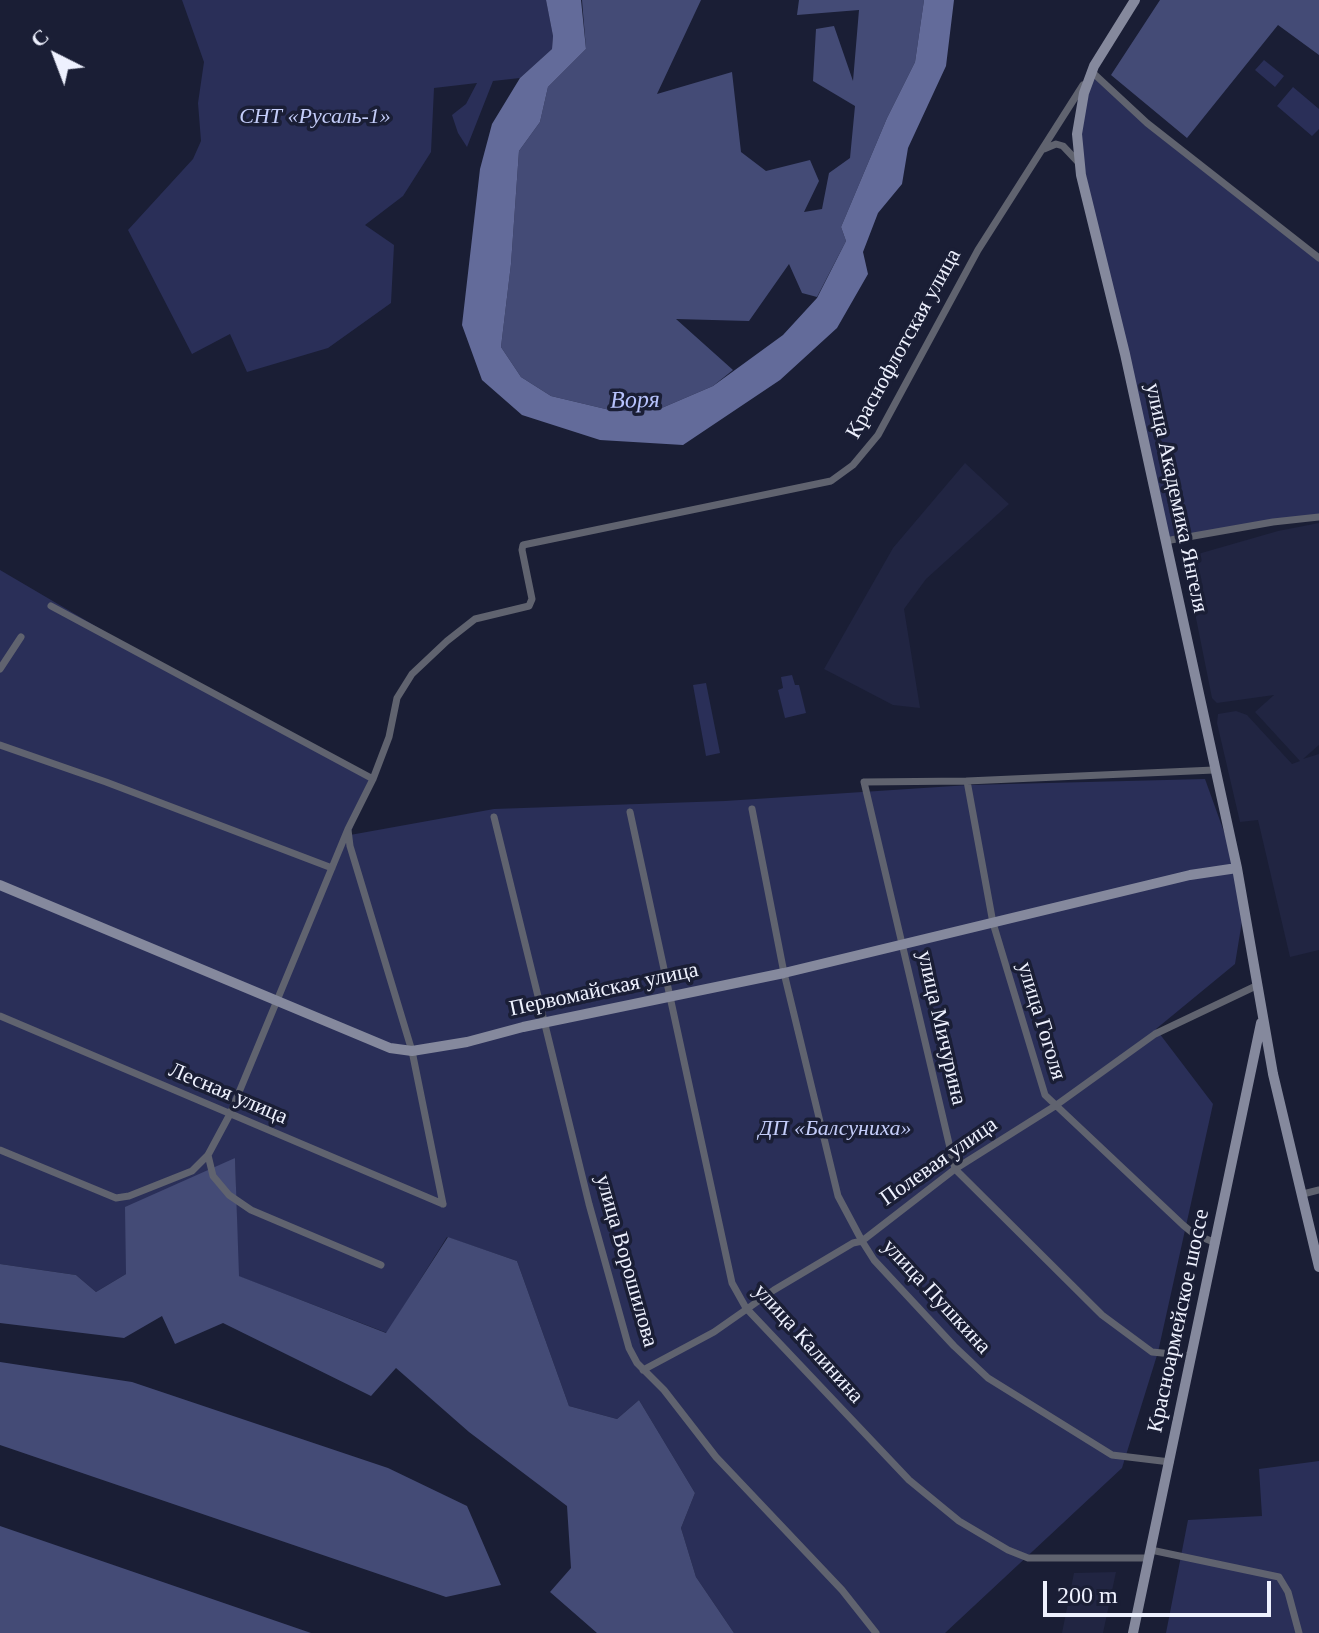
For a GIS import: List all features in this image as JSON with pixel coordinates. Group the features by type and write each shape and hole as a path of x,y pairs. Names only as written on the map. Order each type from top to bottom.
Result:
{"main road":[{"name":"улица Академика Янгеля","path":"1135,0 1091,71 1077,134 1080,164 1125,354 1237,868 1273,1074 1319,1267"},
{"name":"Первомайская улица","path":"0,885 390,1048 412,1051 467,1042 670,995 784,973 1190,875 1237,868"},
{"name":"Красноармейское шоссе","path":"1133,1633 1262,1017"},
{"path":"1249,1077 1265,1068 1273,1074"}],"street":[{"name":"Краснофлотская улица","path":"373,779 389,737 397,698 412,674 475,619 531,603 523,545 831,481 853,465 878,435 978,250 1091,71"},
{"path":"1091,71 1147,123 1319,258"},
{"path":"1042,150 1056,144 1063,146 1080,164"},
{"path":"1165,541 1319,517"},
{"path":"0,1150 116,1198 129,1196 192,1171 208,1155 230,1114 348,829 373,779 51,606"},
{"path":"0,669 21,637"},
{"path":"0,745 332,868"},
{"path":"967,781 1214,770"},
{"name":"улица Мичурина","path":"955,1169 864,782 967,781"},
{"name":"улица Гоголя","path":"967,781 993,923 1042,1090 1055,1106 1183,1225 1194,1234 1216,1243"},
{"name":"улица Пушкина","path":"752,809 784,973 838,1196 874,1260 988,1378 1112,1455 1170,1462"},
{"name":"улица Калинина","path":"630,812 732,1283 746,1308 909,1480 959,1521 1008,1550 1028,1558 1150,1554 1279,1577 1288,1592 1299,1633"},
{"name":"улица Ворошилова","path":"494,817 589,1204 629,1348 643,1370 664,1390 716,1457 842,1590 876,1633"},
{"path":"348,829 350,846 412,1051"},
{"name":"Полевая улица","path":"643,1370 714,1332 746,1308 853,1243 862,1241 955,1169 1055,1106 1155,1034 1258,985"},
{"name":"Лесная улица","path":"0,1016 443,1204 412,1051"},
{"path":"208,1155 213,1176 229,1195 251,1210 381,1265"},
{"path":"955,1169 1102,1315 1152,1352 1192,1356"},
{"path":"1303,1194 1319,1190"}],"shaded area":[{"path":"546,0 581,0 586,49 548,87 540,122 519,151 501,347 521,377 551,396 614,411 657,410 713,386 783,335 817,298 846,241 841,227 887,118 915,62 924,0 954,0 946,66 908,148 902,184 878,213 863,252 868,274 837,328 780,380 683,445 600,440 522,415 482,380 462,325 480,169 492,124 520,78 552,49 553,36"},
{"path":"582,0 701,0 657,94 732,72 741,152 766,171 810,160 819,181 804,212 822,209 829,173 850,158 855,106 813,81 816,29 834,26 853,81 859,10 797,15 799,0 924,0 915,62 887,118 841,227 846,241 817,297 802,293 789,264 749,321 676,319 733,370 713,386 657,410 614,411 551,396 521,377 501,347 519,151 540,122 548,87 586,49"},
{"path":"1160,0 1319,0 1319,55 1278,25 1187,138 1111,75"},
{"path":"965,463 1009,504 926,579 904,609 920,708 893,705 824,669 893,548"},
{"path":"1319,523 1319,745 1303,759 1319,754 1319,950 1290,957 1258,820 1240,822 1217,723 1218,714 1236,711 1247,715 1292,764 1300,761 1255,712 1274,695 1217,703 1212,698 1184,558 1278,531"},
{"path":"235,1158 239,1276 386,1333 448,1237 517,1261 569,1406 617,1419 639,1400 695,1493 681,1528 696,1577 734,1633 597,1633 550,1592 571,1568 567,1506 469,1432 396,1368 371,1396 223,1323 175,1344 162,1316 124,1338 0,1323 0,1264 76,1275 96,1292 126,1274 125,1207"},
{"path":"0,1362 132,1382 388,1468 467,1506 501,1585 446,1597 0,1445"},
{"path":"0,1526 311,1633 0,1633"},
{"path":"1116,1572 1103,1633 1062,1633 1074,1573"}],"green space":[{"name":"СНТ «Русаль-1»","path":"182,0 546,0 553,36 552,49 520,78 493,81 467,147 452,115 466,104 477,83 434,88 431,152 403,196 365,225 394,245 391,303 328,348 247,372 230,334 192,354 128,230 193,159 201,141 198,103 204,62"},
{"path":"1264,60 1284,76 1275,87 1255,70"},
{"path":"1091,72 1147,123 1319,258 1319,517 1165,541 1077,134"},
{"path":"1293,87 1319,109 1319,129 1312,136 1277,106"},
{"name":"ДП «Балсуниха»","path":"0,570 160,664 371,776 350,835 494,809 725,801 969,785 1205,779 1237,868 1244,909 1235,964 1156,1029 1213,1104 1158,1352 1122,1468 945,1633 734,1633 696,1577 681,1528 695,1493 639,1400 617,1419 569,1406 517,1261 447,1237 387,1333 238,1276 235,1158 126,1274 96,1292 76,1275 0,1264"},
{"path":"792,675 795,685 799,685 806,713 785,718 778,690 783,688 781,677"},
{"path":"706,683 720,753 706,756 693,685"},
{"path":"1319,1461 1319,1633 1166,1633 1188,1520 1262,1516 1259,1469"}],"water label":[{"name":"Воря","path":"635,401"}]}
